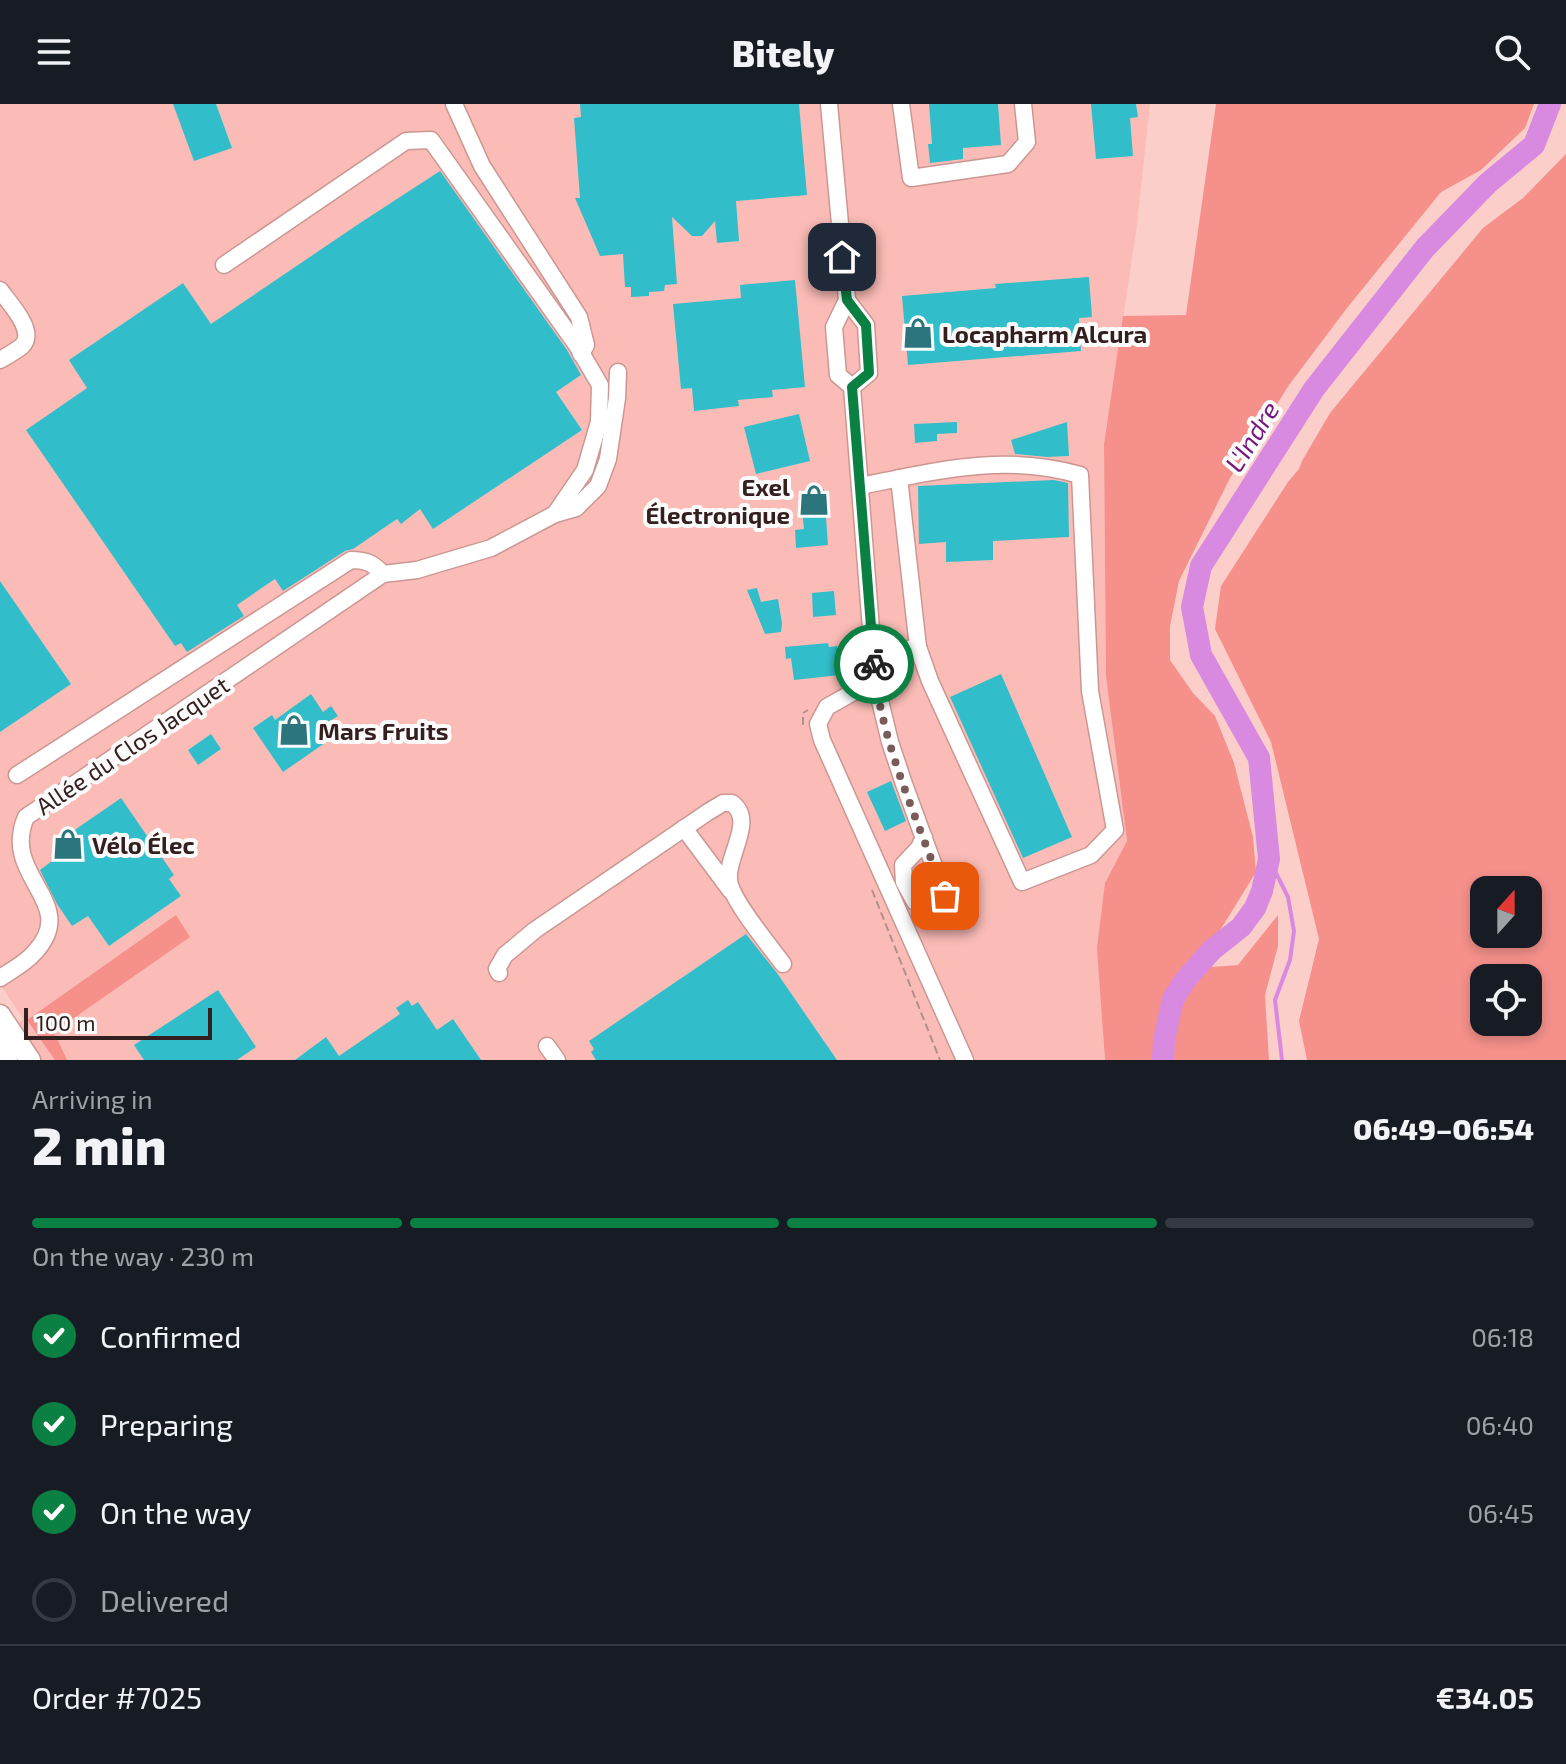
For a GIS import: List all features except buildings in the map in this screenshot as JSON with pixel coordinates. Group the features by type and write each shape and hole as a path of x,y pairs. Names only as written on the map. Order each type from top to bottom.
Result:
{"main road":[{"path":"0,1015 30,1060"}],"street":[{"path":"454,104 482,166 579,317 586,345 581,354"},
{"path":"829,104 847,300 834,327 838,375 852,387 875,680 890,742 924,837"},
{"path":"901,104 911,178 1008,164 1027,142 1023,104"},
{"path":"224,265 406,141 431,140 600,385 599,422 585,470 555,514"},
{"path":"0,290 24,324 27,339 0,360"},
{"path":"847,300 866,325 869,373 852,387"},
{"path":"17,775 351,560 373,564 383,574 417,570 491,548 555,514 576,508 598,486 608,459 618,372"},
{"path":"860,486 952,467 997,464 1056,468 1080,475 1090,691 1115,830 1091,855 1022,882 930,681 918,647 899,478"},
{"name":"Allée du Clos Jacquet","path":"0,978 38,950 46,929 44,909 19,870 14,854 16,833 26,817 383,574"},
{"path":"873,656 918,647"},
{"path":"875,680 827,707 818,724 822,740 965,1060"},
{"path":"499,973 497,969 505,955 535,930 723,803 738,807 741,818 728,881 736,898"},
{"path":"684,828 783,964"},
{"path":"0,1038 9,1060"}],"shaded area":[{"path":"0,104 1150,104 1136,232 1104,444 1106,676 1127,841 1105,883 1105,1060 0,1060 0,1037 23,1019 0,984"},
{"path":"1216,104 1534,104 1525,128 1481,170 1441,192 1289,385 1230,478 1179,581 1170,626 1170,660 1193,693 1215,716 1234,763 1253,837 1256,872 1216,937 1212,967 1238,965 1278,915 1278,946 1265,995 1269,1060 1105,1060 1097,948 1105,883 1127,841 1106,676 1104,444 1123,316 1186,315"},
{"path":"1566,154 1566,1060 1307,1060 1299,1021 1319,939 1271,742 1215,629 1221,586 1299,469 1330,413 1483,228 1523,198"},
{"path":"176,915 190,937 54,1032 67,1060 55,1060 27,1020"}],"waterway":[{"name":"L'Indre","path":"1163,1060 1173,999 1212,950 1241,927 1255,908 1269,859 1259,758 1201,655 1192,607 1201,566 1314,389 1425,248 1488,183 1534,145 1550,104"},
{"path":"1269,859 1288,897 1294,931 1290,960 1275,1000 1282,1060"}],"way so far":[{"path":"874,664 890,742 945,896"}],"place":[{"name":"Locapharm Alcura","path":"918,333"},
{"name":"Exel Électronique","path":"814,500"},
{"name":"Mars Fruits","path":"294,730"},
{"name":"Vélo Élec","path":"68,844"}],"route":[{"path":"842,257 847,300 866,325 869,373 852,387 874,664"}]}
